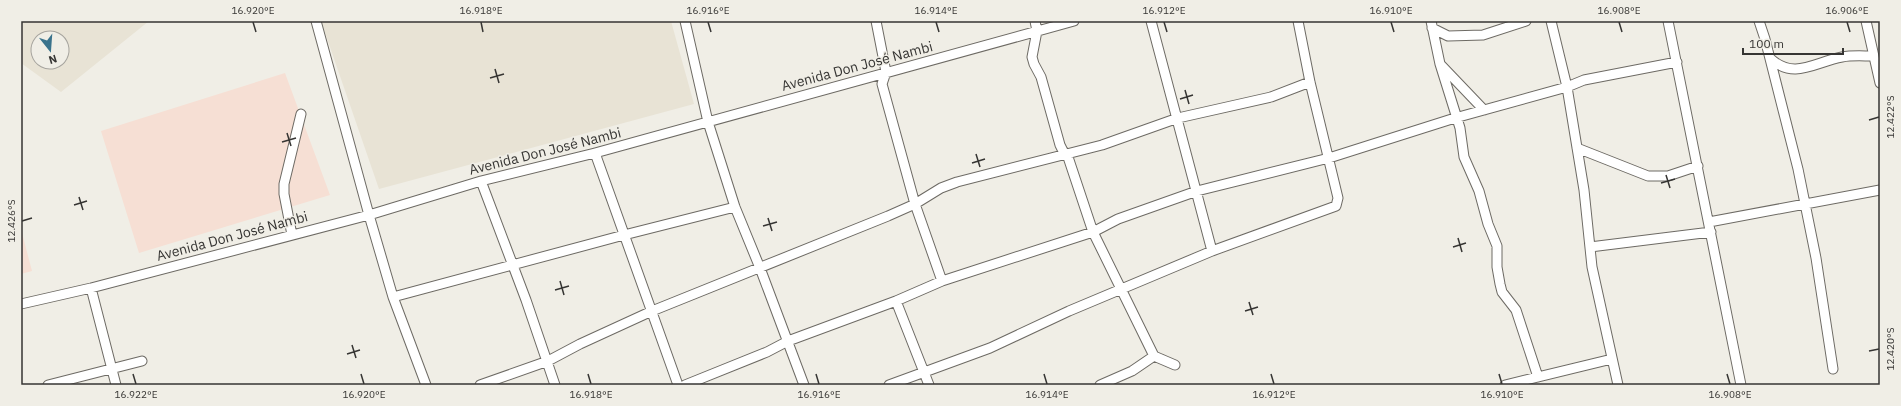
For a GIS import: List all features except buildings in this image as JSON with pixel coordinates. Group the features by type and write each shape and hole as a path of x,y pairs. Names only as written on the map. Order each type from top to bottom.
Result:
{"street":[{"path":"316,21 368,215 393,298 426,385"},
{"path":"685,21 708,122 735,207 760,268 804,385"},
{"path":"876,21 886,72 882,84 915,204 942,281"},
{"path":"1035,21 1037,31 1032,57 1041,77 1060,144 1067,154 1093,232 1154,356 1174,365"},
{"name":"Avenida Don José Nambi","path":"21,304 91,288 368,215 481,181 594,154 1074,21"},
{"path":"1151,21 1178,118 1212,251"},
{"path":"889,385 990,348 1070,311 1212,251 1269,229 1334,207 1338,198 1310,82 1298,21"},
{"path":"1431,25 1448,36 1483,35 1526,21"},
{"path":"1551,21 1567,87 1577,148 1592,267 1618,385"},
{"path":"1668,21 1741,385"},
{"path":"1759,21 1771,59 1798,170 1816,258 1833,369"},
{"path":"1866,21 1873,56 1878,67 1880,83"},
{"path":"1431,25 1440,64 1460,128 1464,157 1479,191 1488,224 1497,246 1497,267 1502,292 1516,310 1538,377"},
{"path":"1437,47 1448,36"},
{"path":"1771,59 1785,69 1795,70 1842,57 1873,56"},
{"path":"685,385 767,352 788,341 896,301 942,281 1093,232 1118,219 1197,191 1329,158 1456,118 1567,87 1584,80 1677,62"},
{"path":"1440,64 1484,110"},
{"path":"480,385 548,361 580,344 652,312 915,204 941,188 957,182 1102,145 1178,118 1271,97 1310,82"},
{"path":"292,235 284,194 284,184 301,114"},
{"path":"1577,148 1648,176 1668,176 1698,166"},
{"path":"594,154 678,385"},
{"path":"481,181 548,361 555,385"},
{"path":"1709,222 1880,190"},
{"path":"393,298 624,235 735,207"},
{"path":"1590,247 1711,232"},
{"path":"91,288 116,385"},
{"path":"896,301 929,385"},
{"path":"1100,385 1132,371 1154,356"},
{"path":"1505,385 1612,359"},
{"path":"48,385 142,361"}],"shaded area":[{"path":"21,21 149,21 61,92 31,70 70,70 70,30 30,30 30,70 21,63"},
{"path":"321,21 671,21 694,104 379,189"},
{"path":"285,73 330,195 139,253 101,131"},
{"path":"21,229 32,271 21,274"}]}
